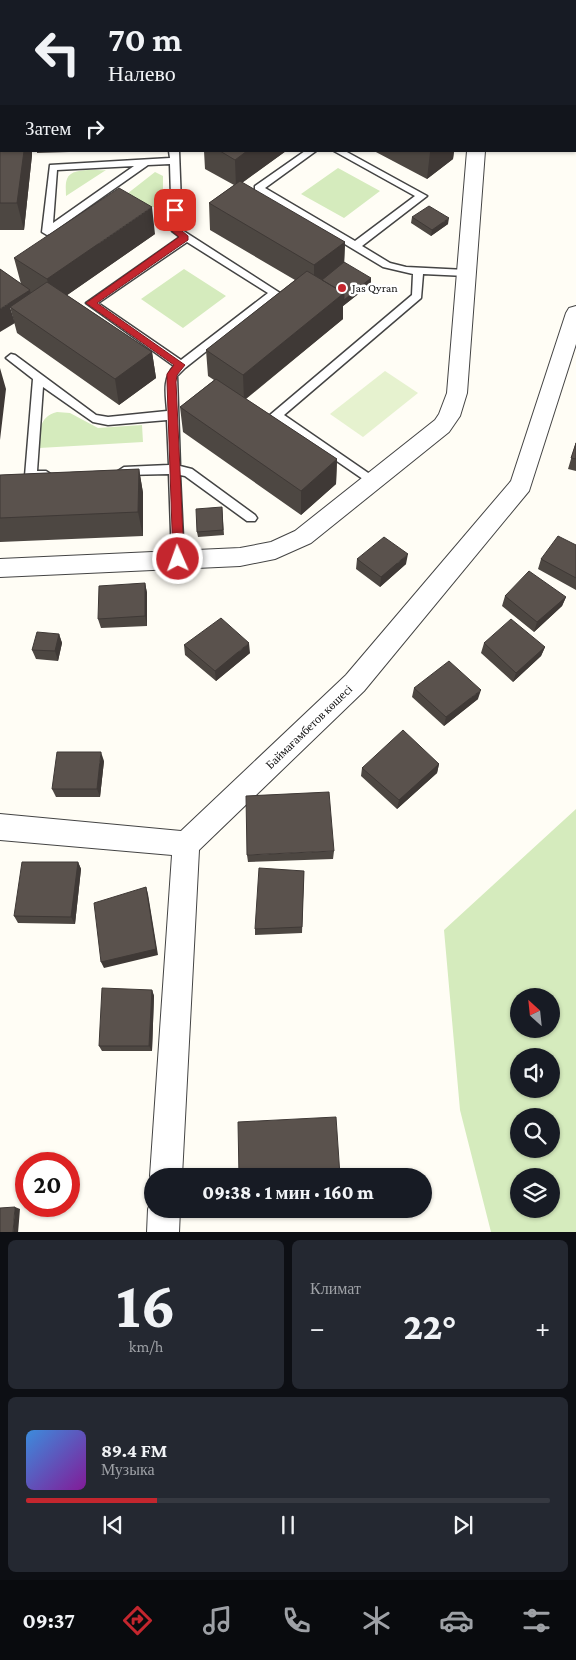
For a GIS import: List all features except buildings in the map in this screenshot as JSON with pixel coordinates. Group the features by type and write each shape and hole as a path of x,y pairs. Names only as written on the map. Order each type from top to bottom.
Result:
{"street":[{"path":"0,568 258,554 289,544 316,528 442,426 450,416 457,393 476,152"},
{"name":"Баймағамбетов көшесі","path":"186,844 355,683 521,485 576,313"},
{"path":"0,827 186,844 166,1168"},
{"path":"163,1232 164,1218"}],"lane":[{"path":"311,152 258,188 388,265 418,271 466,273"},
{"path":"340,152 422,196 355,246"},
{"path":"146,162 47,232 53,167 146,162 174,156 175,227 177,231 185,238 275,293 181,365 172,374 178,559"},
{"path":"181,365 91,303 185,238"},
{"path":"373,482 276,415 418,296 418,271"},
{"path":"11,358 93,418 108,421 173,415"},
{"path":"38,378 31,476 59,474"},
{"path":"113,472 175,469 191,474 251,518"}],"green space":[{"path":"338,168 380,191 344,218 301,194"},
{"path":"106,170 66,196 66,183 69,175 78,171"},
{"path":"155,172 163,176 163,207 109,208"},
{"path":"184,269 226,296 183,328 141,299"},
{"path":"385,371 418,393 363,437 330,414"},
{"path":"57,412 70,413 98,428 142,425 143,442 39,448 40,431 43,421 46,417"},
{"path":"576,809 576,1232 491,1232 460,1110 444,930"}],"place":[{"name":"Jas Qyran","path":"342,288"}],"route":[{"path":"175,210 175,227 185,238 91,303 181,365 172,374 178,559"}]}
